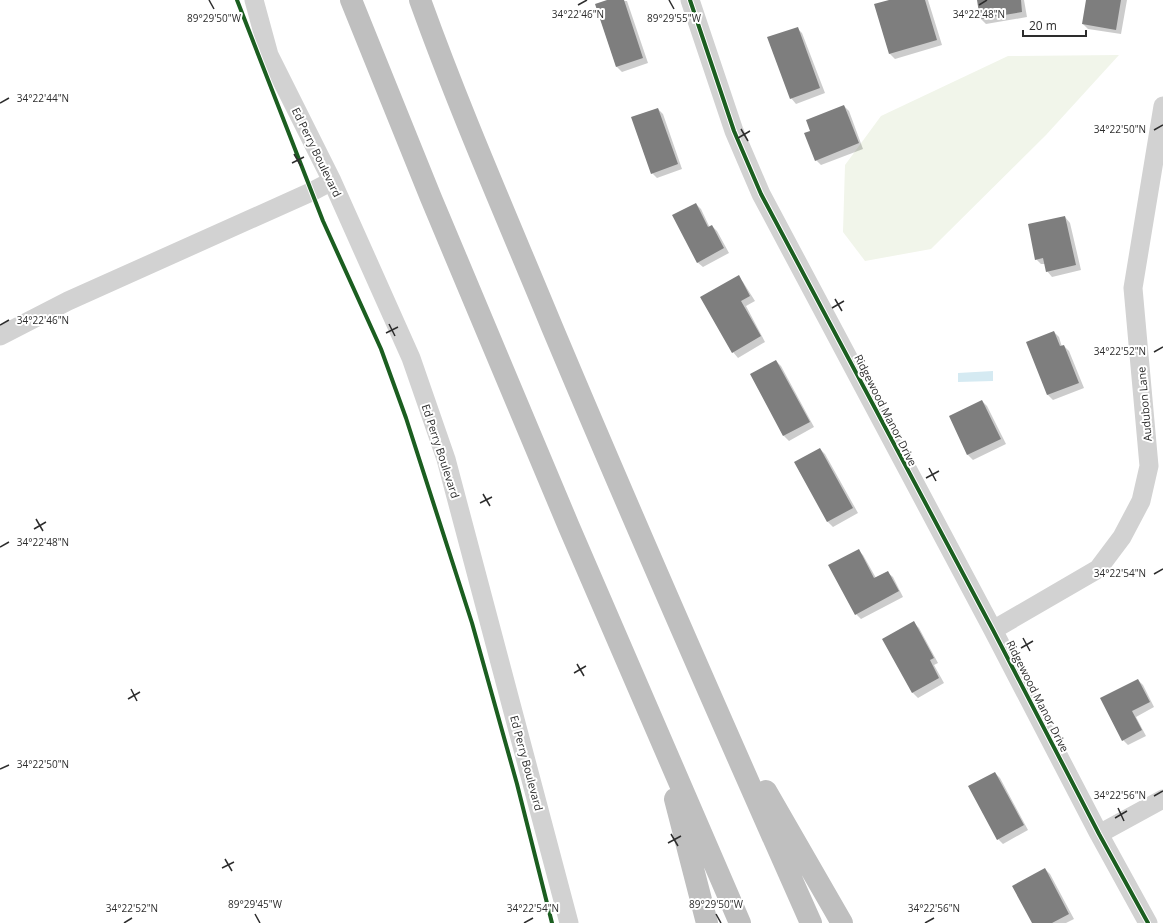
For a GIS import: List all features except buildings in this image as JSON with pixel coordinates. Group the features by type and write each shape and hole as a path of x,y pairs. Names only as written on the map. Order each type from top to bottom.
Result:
{"highway":[{"path":"351,0 431,198 569,527 740,923"},
{"path":"420,0 450,83 700,673 811,923"},
{"path":"700,673 842,923"},
{"path":"654,721 707,923"}],"street":[{"name":"Ed Perry Boulevard","path":"254,0 269,55 332,180 411,358 446,459 569,923"},
{"name":"Ridgewood Manor Drive","path":"690,0 734,131 761,194 993,630 1099,834 1148,923"},
{"name":"Audubon Lane","path":"993,630 1098,569 1122,537 1141,501 1149,466 1133,288 1163,106"},
{"path":"0,336 68,301 311,192 332,180"},
{"path":"1099,834 1163,799"}],"shaded area":[{"path":"1119,55 1046,135 931,249 865,261 843,232 845,165 881,116 1008,56"}],"water":[{"path":"993,371 993,381 958,382 958,373"}],"cycle path":[{"path":"237,0 323,221 381,349 406,418 472,623 517,784 552,923"},
{"path":"690,0 734,131 761,194 993,630 1099,834 1148,923"}]}
